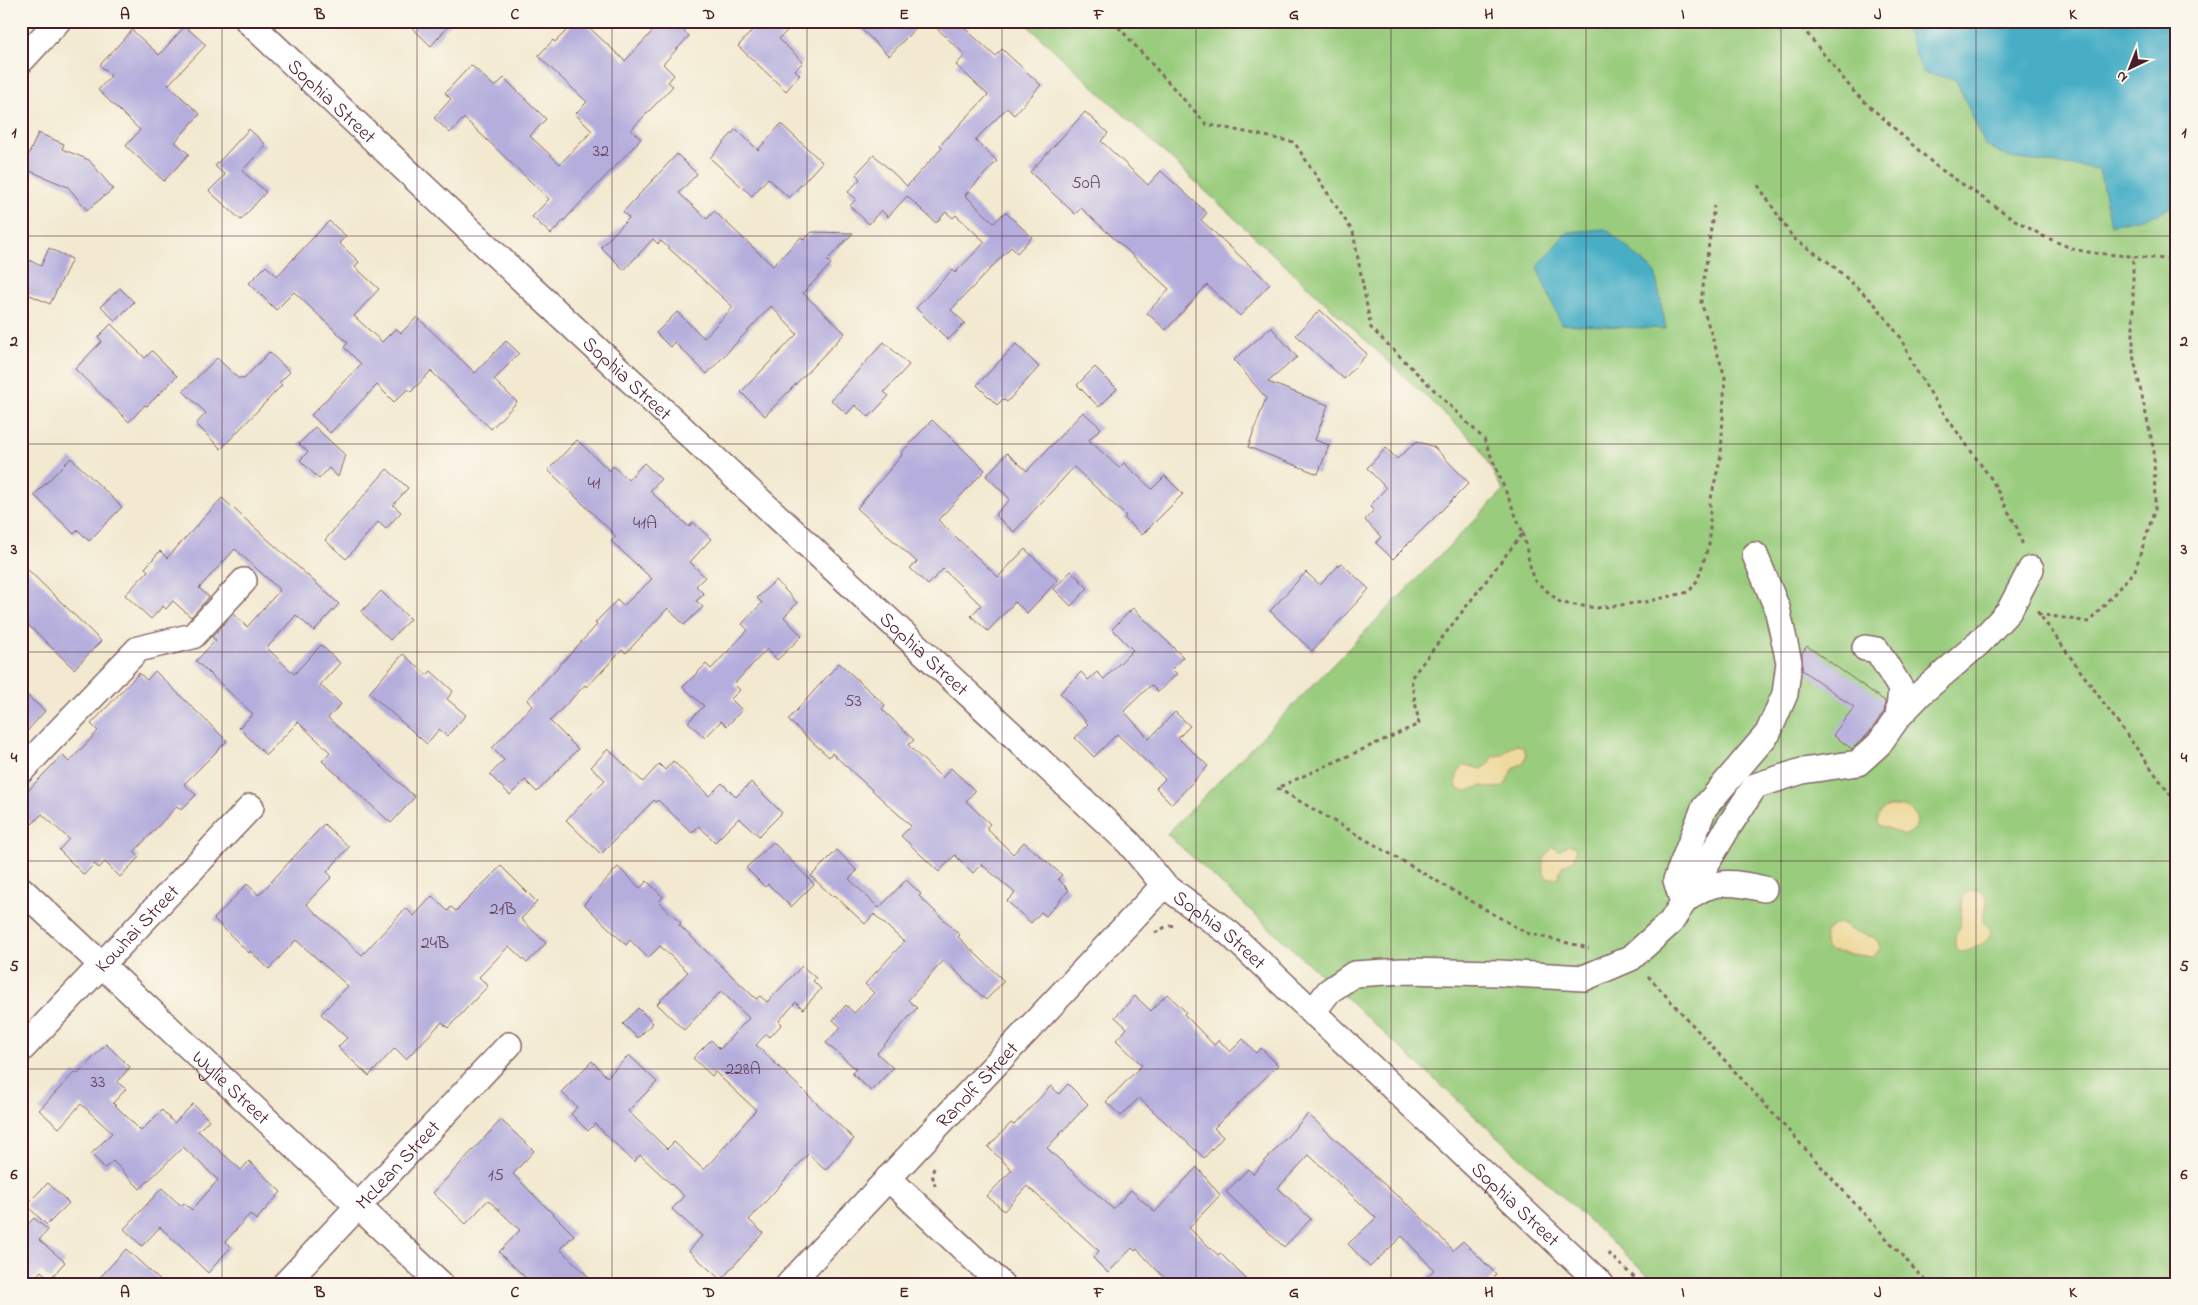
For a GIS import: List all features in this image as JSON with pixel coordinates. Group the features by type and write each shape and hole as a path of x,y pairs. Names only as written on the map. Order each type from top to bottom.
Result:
{"street":[{"path":"21,61 58,21"},
{"name":"Sophia Street","path":"248,21 530,287 1129,843 1164,885 1229,932 1312,1013 1600,1284"},
{"path":"1683,903 1676,880 1704,808 1768,733 1785,694 1789,662 1777,608 1755,555"},
{"path":"1312,1013 1329,991 1354,974 1403,971 1499,973 1584,978 1631,958 1671,922 1755,786 1802,771 1858,763 1879,744 1898,717 1921,693 1979,643 2009,611 2031,568"},
{"path":"21,771 138,649 193,636 244,580"},
{"path":"1865,648 1877,650 1901,689 1898,717"},
{"name":"Kowhai Street","path":"21,1050 251,807"},
{"path":"1683,903 1693,894 1716,883 1743,884 1764,889"},
{"name":"Ranolf Street","path":"789,1284 1164,885"},
{"name":"Wylie Street","path":"21,889 100,966 441,1284"},
{"name":"McLean Street","path":"285,1284 509,1045"},
{"path":"888,1178 1001,1284"}],"path":[{"path":"1113,21 1206,124 1294,142 1353,232 1371,328 1484,439 1523,533 1534,579 1561,603 1597,608 1645,602 1689,592 1698,579 1710,541 1710,503 1721,455 1725,377 1701,302 1714,206"},
{"path":"1797,21 1855,93 1936,166 1999,209 2043,236 2073,249 2086,252 2177,260"},
{"path":"1758,185 1793,238 1831,264 1874,303 1901,338 1914,367 1940,408 1992,480 2017,528 2031,568 2037,614 2177,804"},
{"path":"2037,614 2089,622 2136,570 2155,509 2154,450 2133,355 2133,256"},
{"path":"1419,724 1412,678 1523,533"},
{"path":"1153,934 1167,926 1177,925 1185,928"},
{"path":"935,1161 932,1174 933,1184 938,1191"}],"green space":[{"path":"1023,21 1904,21 1922,71 1956,80 1986,145 2011,158 2099,169 2159,214 2177,202 2177,1284 1658,1284 1167,834 1503,491 1479,446"}],"sand":[{"path":"1516,744 1524,748 1526,755 1524,762 1511,772 1505,785 1493,788 1481,786 1466,791 1457,788 1457,775 1465,765 1482,769 1489,764 1493,757 1501,755"},
{"path":"1889,806 1904,807 1915,814 1917,822 1911,832 1907,834 1897,833 1880,826 1879,814"},
{"path":"1569,844 1575,847 1574,860 1562,866 1558,878 1547,878 1544,874 1543,862 1547,854 1553,847 1559,851"},
{"path":"1976,889 1982,892 1987,899 1983,921 1991,930 1990,934 1980,946 1960,952 1956,948 1955,936 1960,928 1962,897"},
{"path":"1838,923 1846,925 1850,930 1873,937 1880,949 1873,957 1829,951 1824,943 1825,934"}],"water":[{"path":"1904,21 2177,21 2177,202 2159,214 2111,225 2099,169 2011,158 1985,145 1956,80 1922,72"},
{"path":"1606,229 1655,272 1666,329 1561,324 1537,267 1567,232"}],"building":[{"path":"405,21 453,21 431,46"},
{"path":"576,21 582,21 625,61 662,21 673,21 689,36 663,64 674,75 668,82 673,86 631,130 641,139 551,234 532,217 549,199 464,118 450,133 434,118 451,99 445,93 471,65 495,87 504,78 546,119 530,136 560,164 592,131 575,114 587,102 538,56 553,40 555,42"},
{"path":"761,21 796,21 779,39 803,62 795,70 800,75 786,91 738,46"},
{"path":"853,21 922,21 889,56"},
{"path":"929,21 957,21 995,56 1002,49 1041,85 1014,115 1007,108 975,140 997,161 965,195 994,223 1005,212 1032,237 1017,253 1011,247 951,310 965,323 948,340 916,308 952,270 955,273 985,242 956,215 953,218 946,212 936,223 907,196 888,217 881,210 869,224 850,206 856,199 848,192 860,179 856,174 874,155 907,186 942,148 940,145 988,95 956,65 965,55"},
{"path":"185,26 206,45 168,85 200,114 175,142 189,154 164,181 126,146 140,130 98,90 111,76 100,65 132,30 159,55"},
{"path":"1085,112 1108,133 1101,141 1148,185 1161,171 1207,213 1201,220 1270,284 1240,316 1207,285 1166,330 1147,313 1169,289 1081,208 1075,214 1030,172"},
{"path":"781,124 822,162 789,198 768,178 752,196 710,158 736,129 758,150"},
{"path":"249,129 266,145 242,171 266,192 241,220 209,191 225,175 215,166"},
{"path":"38,133 64,144 62,149 89,160 113,189 87,210 68,187 23,168"},
{"path":"677,154 697,174 679,193 707,219 714,211 773,266 801,237 804,240 812,232 853,233 827,260 831,264 803,293 845,333 765,416 741,392 797,334 771,306 707,374 674,342 670,347 656,333 677,312 704,338 733,307 661,241 658,244 653,239 624,270 601,247 629,218 623,212"},
{"path":"329,221 346,236 339,243 359,262 355,267 379,289 354,316 382,342 396,328 401,333 417,317 475,373 506,341 519,353 494,380 517,402 491,429 431,371 411,392 408,389 394,402 377,385 330,433 311,415 361,364 344,347 348,343 294,292 276,310 249,283 266,266 277,276"},
{"path":"49,248 72,259 50,304 21,291 21,256 41,266"},
{"path":"120,288 134,302 115,321 101,306"},
{"path":"1320,310 1367,354 1344,379 1296,335"},
{"path":"111,324 145,358 152,351 177,376 129,422 75,369 102,341 98,337"},
{"path":"1271,327 1297,357 1268,382 1328,405 1315,440 1329,445 1318,474 1248,447 1266,398 1234,360"},
{"path":"884,342 909,365 884,392 889,396 869,417 855,405 847,414 831,400"},
{"path":"1016,344 1039,367 1007,402 1003,399 997,405 977,385"},
{"path":"269,352 290,372 279,383 282,385 221,449 196,424 206,413 183,391 217,358 239,379 241,377 244,379"},
{"path":"1095,367 1117,389 1099,407 1077,385"},
{"path":"1083,412 1101,428 1089,440 1119,468 1124,463 1152,489 1165,476 1183,494 1142,535 1124,518 1126,516 1074,467 1014,532 995,515 1010,499 986,476 1007,453 1027,471"},
{"path":"932,420 985,470 938,520 998,577 1025,549 1058,580 1027,613 1015,602 988,631 971,616 981,605 943,569 928,585 910,568 917,562 857,508 902,455 901,453"},
{"path":"315,427 345,455 338,477 329,468 319,479 300,460 308,452 299,444"},
{"path":"577,440 610,471 613,466 628,480 644,463 661,479 650,491 689,527 693,522 711,539 690,562 705,577 696,586 704,594 696,601 703,607 684,625 668,608 626,653 622,650 587,687 585,685 550,721 578,749 537,792 525,780 510,795 490,775 504,760 492,748 532,706 527,700 597,625 595,623 617,600 623,606 652,579 611,541 616,537 612,532 548,470"},
{"path":"1417,441 1434,447 1469,483 1393,559 1376,543 1381,537 1365,520 1374,510 1370,506 1386,488 1367,468 1386,448 1397,459"},
{"path":"71,458 122,507 89,541 78,530 74,534 34,495"},
{"path":"387,469 408,488 393,505 401,512 386,529 378,522 346,559 325,540"},
{"path":"222,498 339,604 314,631 296,615 267,648 294,674 321,645 340,663 320,685 341,704 328,718 415,797 391,823 322,761 330,752 298,722 266,755 239,728 253,714 196,661 216,640 212,637 233,614 247,627 280,590 235,549 199,588 209,597 191,617 173,601 166,609 163,606 151,619 125,595 148,571 145,568 160,551 167,558"},
{"path":"21,563 101,641 74,669 21,618"},
{"path":"1341,563 1369,589 1312,651 1270,611 1306,572 1320,585"},
{"path":"1071,571 1088,588 1071,606 1054,589"},
{"path":"776,580 797,603 784,617 802,636 777,660 767,649 734,684 740,690 731,699 742,710 727,726 721,721 705,738 688,722 704,706 683,687 706,664 711,669 748,630 742,624 762,603 757,598"},
{"path":"381,591 410,619 390,640 361,612"},
{"path":"1133,608 1183,657 1172,669 1177,674 1158,692 1151,685 1124,711 1149,739 1175,712 1190,726 1178,738 1208,766 1172,804 1156,788 1165,779 1117,734 1094,757 1075,738 1088,724 1060,693 1081,672 1088,680 1097,672 1104,679 1133,650 1112,629"},
{"path":"1807,646 1885,701 1884,712 1868,734 1852,749 1833,735 1854,707 1802,670 1802,653"},
{"path":"403,654 427,675 431,671 453,691 447,699 466,715 447,736 439,729 427,744 369,693"},
{"path":"839,663 885,705 882,709 914,740 908,745 942,778 951,768 975,791 966,801 990,824 986,828 1013,854 1024,842 1062,875 1058,879 1069,890 1046,916 1041,912 1031,923 1007,901 1015,893 981,864 973,873 955,855 939,872 901,836 911,826 832,753 829,757 788,720"},
{"path":"155,671 227,741 184,784 196,795 181,810 177,806 134,852 139,857 120,877 105,862 99,868 94,864 84,875 59,850 69,839 42,814 32,824 21,813 21,798 62,755 69,762 98,731 91,724 139,673 147,680"},
{"path":"21,690 45,711 21,738"},
{"path":"608,749 643,782 659,764 665,770 673,761 709,796 722,783 736,797 751,782 782,813 759,836 739,818 715,842 699,826 692,833 658,800 656,802 654,800 601,854 566,820 605,780 591,767"},
{"path":"324,824 349,847 327,872 332,877 306,904 362,955 406,908 414,916 432,896 448,911 451,907 456,911 501,866 537,902 521,919 546,943 527,963 509,946 479,977 488,986 448,1028 442,1022 406,1059 395,1048 369,1076 338,1047 347,1038 321,1014 348,986 296,940 269,969 250,951 249,953 214,919 247,884 259,895"},
{"path":"773,842 814,884 791,907 768,884 765,887 746,868"},
{"path":"837,850 857,871 849,879 879,908 906,880 921,894 919,896 960,935 958,937 1004,981 986,1000 944,960 908,1000 917,1008 877,1053 893,1068 871,1091 852,1073 856,1069 826,1043 841,1027 833,1020 846,1005 854,1013 874,993 865,984 904,942 874,914 865,924 811,876"},
{"path":"618,867 640,888 647,881 663,897 659,902 681,923 679,925 756,999 760,996 767,1002 802,966 816,978 813,981 821,989 803,1009 796,1002 779,1021 782,1024 770,1037 766,1034 756,1045 854,1139 825,1170 808,1154 749,1220 763,1233 721,1280 689,1251 702,1236 672,1209 684,1196 640,1155 634,1162 595,1124 588,1131 571,1114 577,1107 561,1092 592,1061 607,1077 629,1055 657,1082 628,1111 667,1149 674,1142 704,1170 756,1110 715,1072 712,1076 693,1058 711,1040 720,1049 749,1018 721,991 684,1030 657,1004 688,972 660,946 648,958 630,940 626,945 584,904"},
{"path":"1167,994 1186,1012 1184,1014 1214,1045 1219,1040 1230,1052 1243,1039 1256,1053 1261,1048 1278,1065 1214,1128 1223,1137 1204,1158 1139,1098 1121,1116 1106,1102 1142,1065 1116,1040 1127,1028 1115,1017 1135,996 1151,1011"},
{"path":"638,1008 653,1023 638,1038 623,1024"},
{"path":"106,1044 130,1067 117,1082 126,1089 113,1103 141,1131 162,1110 174,1123 193,1104 209,1120 198,1131 241,1170 249,1161 281,1192 256,1220 250,1214 225,1242 231,1247 208,1273 160,1227 142,1246 124,1229 162,1188 181,1206 184,1203 192,1210 218,1180 183,1147 140,1189 113,1161 105,1168 91,1154 112,1133 81,1104 59,1128 39,1110 75,1072 78,1074"},
{"path":"1068,1084 1088,1104 1047,1148 1113,1209 1131,1190 1155,1212 1197,1167 1220,1195 1189,1228 1218,1255 1220,1253 1251,1284 1170,1284 1137,1249 1135,1251 1132,1248 1108,1273 1093,1258 1099,1251 1027,1186 1004,1211 987,1196 1012,1170 988,1147 1011,1123 1014,1125 1051,1086 1059,1094"},
{"path":"1308,1114 1408,1204 1453,1250 1463,1241 1496,1274 1486,1284 1420,1284 1434,1270 1402,1236 1370,1267 1348,1244 1376,1218 1309,1155 1278,1188 1311,1219 1284,1247 1226,1192 1248,1169 1253,1174"},
{"path":"501,1120 534,1151 513,1174 574,1235 560,1249 596,1284 532,1284 499,1252 520,1230 488,1200 466,1224 433,1193"},
{"path":"48,1183 69,1203 47,1225 26,1205"},
{"path":"34,1218 48,1230 39,1240 65,1262 50,1279 41,1271 29,1284 21,1284 21,1224 25,1227"},
{"path":"126,1249 164,1284 94,1284"}]}
